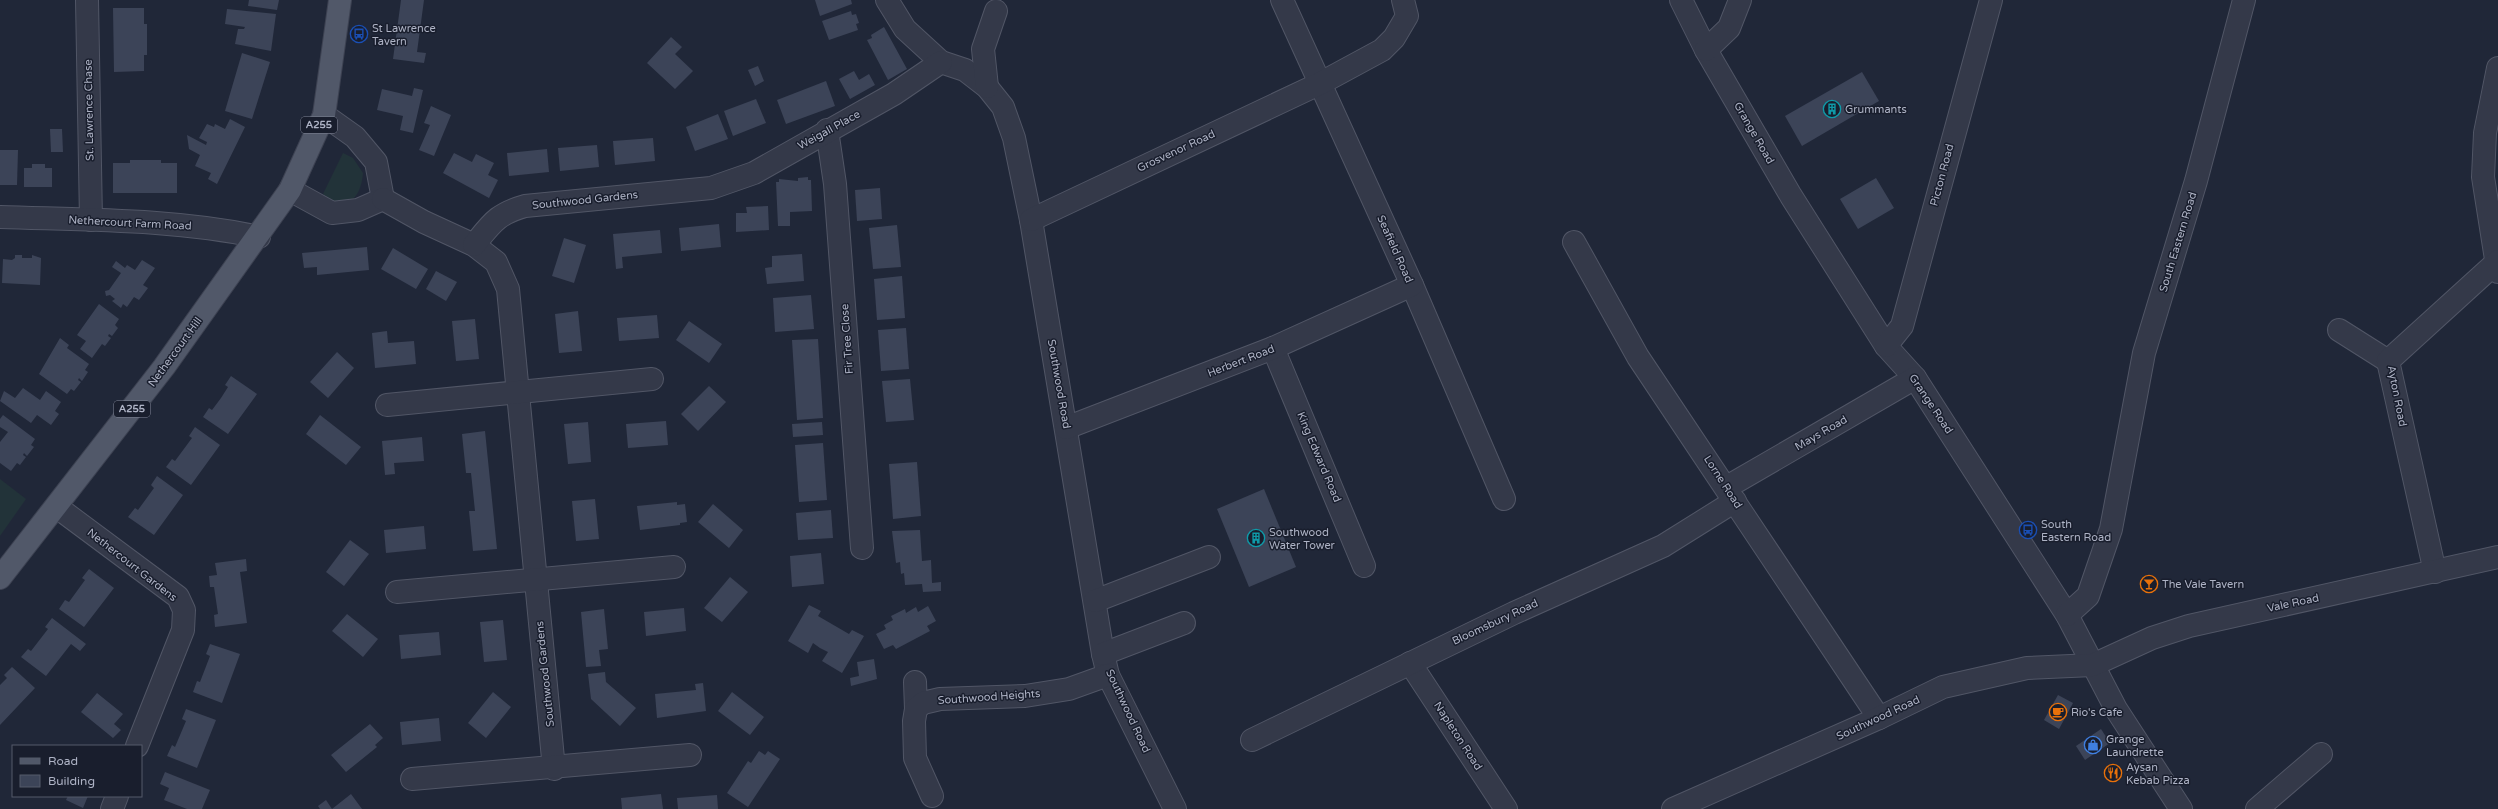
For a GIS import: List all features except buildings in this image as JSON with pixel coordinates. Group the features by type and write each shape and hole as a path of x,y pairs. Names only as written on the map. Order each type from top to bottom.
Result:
{"main road":[{"name":"A255","path":"259,237 290,190 324,115 340,0"},
{"name":"Nethercourt Hill","path":"0,578 57,507 164,367 259,237"}],"street":[{"name":"St. Lawrence Chase","path":"87,0 91,220"},
{"name":"Southwood Road","path":"887,0 905,29 941,62 965,70 987,87 1003,107 1014,138 1031,220 1103,654 1108,675 1175,809"},
{"name":"Seafield Road","path":"1282,0 1412,285 1504,499"},
{"name":"Grosvenor Road","path":"1031,220 1321,83 1382,50 1394,38 1407,16 1403,0"},
{"name":"Grange Road","path":"1681,0 1706,50 1791,196 1886,346 1915,378 2067,615 2116,709 2181,809"},
{"path":"1706,50 1729,28 1740,0"},
{"name":"Picton Road","path":"1886,346 1902,326 1991,0"},
{"name":"South Eastern Road","path":"2067,615 2088,596 2111,528 2144,353 2196,181 2244,0"},
{"path":"987,87 983,49 996,11"},
{"name":"Weigall Place","path":"711,188 754,172 894,94 941,62"},
{"path":"2497,265 2483,177 2485,133 2498,68"},
{"path":"290,190 332,213 358,210 383,199 376,162 355,137 324,115"},
{"name":"Fir Tree Close","path":"827,130 836,184 862,548"},
{"name":"Southwood Gardens","path":"474,245 492,223 505,212 525,206 711,188"},
{"name":"Southwood Gardens","path":"383,199 424,222 474,245 496,262 508,289 554,769"},
{"name":"Nethercourt Farm Road","path":"0,217 91,220 215,227 259,237"},
{"name":"Lorne Road","path":"1574,242 1638,358 1731,494 1879,718"},
{"name":"Ayton Road","path":"2435,572 2388,361 2497,265"},
{"name":"Herbert Road","path":"1066,428 1273,348 1412,285"},
{"path":"2339,330 2388,361"},
{"name":"King Edward Road","path":"1273,348 1364,566"},
{"name":"Mays Road","path":"1731,494 1915,378"},
{"path":"387,405 652,379"},
{"name":"Bloomsbury Road","path":"1252,740 1514,612 1663,546 1731,494"},
{"name":"Nethercourt Gardens","path":"57,507 178,597 184,610 183,630 137,745"},
{"path":"1095,601 1208,556"},
{"name":"Vale Road","path":"2093,664 2152,638 2189,626 2498,557"},
{"path":"397,592 674,567"},
{"path":"1103,654 1184,623"},
{"name":"Napleton Road","path":"1410,663 1506,809"},
{"name":"Southwood Road","path":"1673,809 1879,718 1943,687 2027,668 2093,664"},
{"name":"Southwood Heights","path":"916,709 922,703 940,699 1025,696 1069,689 1108,675"},
{"path":"915,682 915,758 932,796"},
{"path":"2257,809 2321,754"},
{"path":"412,780 554,769 690,755"},
{"path":"112,809 117,797"}],"shaded area":[{"path":"343,153 353,158 363,173 362,182 356,196 345,203 331,200 323,194"},
{"path":"0,479 26,499 0,536"}],"place":[{"name":"St Lawrence Tavern","path":"359,34"},
{"name":"Grummants","path":"1832,109"},
{"name":"South Eastern Road","path":"2028,530"},
{"name":"Southwood Water Tower","path":"1256,538"},
{"name":"The Vale Tavern","path":"2149,584"},
{"name":"Rio's Cafe","path":"2058,712"},
{"name":"Grange Laundrette","path":"2093,745"},
{"name":"Aysan Kebab Pizza","path":"2113,773"}]}
